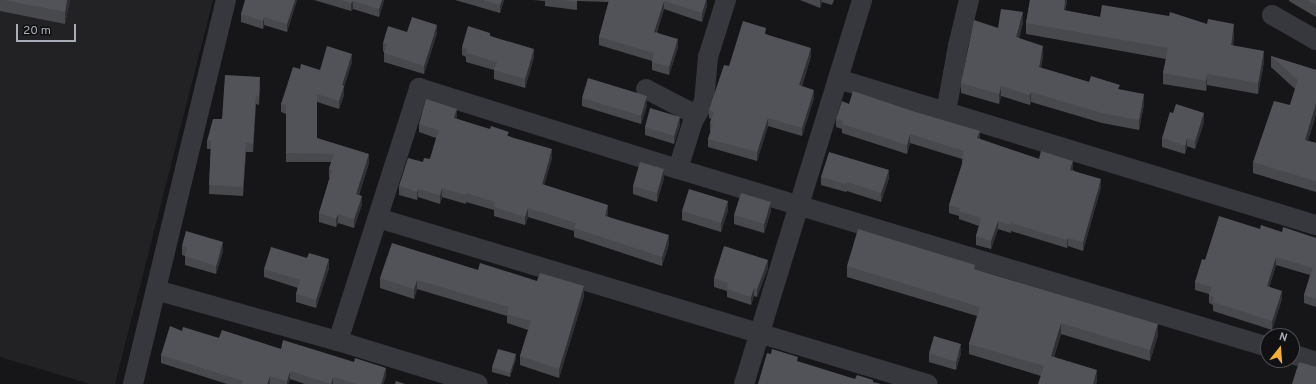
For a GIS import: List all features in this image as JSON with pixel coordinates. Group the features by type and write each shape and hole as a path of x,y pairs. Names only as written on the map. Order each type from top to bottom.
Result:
{"street":[{"path":"133,384 226,0"},
{"path":"678,169 693,121 704,102 708,57 726,0"},
{"path":"744,384 862,0"},
{"path":"946,112 958,46 969,0"},
{"path":"1272,14 1316,40"},
{"path":"838,79 1316,225"},
{"path":"338,341 418,88 678,169 1260,345"},
{"path":"646,89 696,116"},
{"path":"378,218 927,384"},
{"path":"156,290 338,341 478,384"},
{"path":"1300,357 1316,362"}],"shaded area":[{"path":"0,0 213,0 115,384 90,384 0,357"}],"building":[{"path":"4,0 67,0 65,12"},
{"path":"245,0 295,0 287,24 264,17 263,21 241,14"},
{"path":"341,0 382,0 379,9 353,1 351,3"},
{"path":"483,0 502,0 500,5"},
{"path":"562,0 577,0 577,2"},
{"path":"609,0 706,0 702,13 664,1 654,32 678,39 669,67 652,62 654,53 599,37"},
{"path":"1030,0 1065,0 1064,10 1100,17 1102,5 1169,16 1170,12 1207,24 1208,19 1234,24 1231,45 1264,51 1258,83 1207,74 1206,81 1163,73 1168,48 1026,23"},
{"path":"1307,0 1316,0 1316,5"},
{"path":"1001,9 1023,12 1016,37 1043,46 1039,67 1089,82 1091,76 1120,85 1118,89 1144,94 1139,120 1102,113 1031,92 1030,95 1001,86 999,94 961,83 974,20 998,28"},
{"path":"412,17 437,25 424,66 384,53 387,44 383,43 388,26 407,32"},
{"path":"743,21 766,28 765,34 811,48 799,85 814,90 802,128 768,118 757,152 708,139 713,124 710,123 714,112 709,110 724,65 729,66"},
{"path":"468,26 490,33 490,36 534,49 525,79 494,70 497,62 466,53 468,49 462,47"},
{"path":"327,46 352,54 342,85 344,86 339,101 317,94 317,138 369,154 356,194 362,196 354,219 338,214 336,219 319,213 332,170 329,169 334,154 286,153 286,105 281,104 293,67 300,69 301,64 320,70"},
{"path":"1271,56 1316,70 1316,103 1305,140 1316,143 1316,181 1253,162 1274,101 1290,105 1298,80"},
{"path":"225,75 260,77 259,97 256,95 253,144 246,143 243,187 209,185 211,141 207,141 213,119 222,119"},
{"path":"588,78 647,96 641,116 582,98"},
{"path":"853,91 912,111 980,131 977,138 1039,159 1041,151 1073,161 1070,170 1101,179 1083,242 1068,238 1067,240 1011,223 1011,225 998,221 991,241 976,236 981,218 959,211 960,208 949,205 964,158 962,158 964,151 910,134 907,145 842,124 843,121 836,119 842,101 849,104"},
{"path":"426,99 457,109 454,118 490,129 491,126 509,132 507,136 552,149 542,184 608,205 605,216 669,235 662,257 574,228 576,223 528,208 525,217 494,207 495,202 466,193 466,195 442,188 440,195 418,189 417,192 399,186 408,158 423,162 424,158 430,159 439,130 419,124"},
{"path":"1176,104 1204,113 1195,141 1187,138 1185,146 1162,138 1170,112 1173,113"},
{"path":"650,108 680,117 674,136 645,127"},
{"path":"829,152 889,170 881,193 847,182 846,184 821,177"},
{"path":"640,162 664,169 657,193 633,186"},
{"path":"689,189 728,201 721,223 682,211"},
{"path":"741,193 771,202 764,224 734,215"},
{"path":"1219,216 1260,229 1261,225 1282,232 1283,227 1316,238 1316,299 1304,295 1313,268 1276,257 1267,286 1282,291 1272,321 1213,302 1214,297 1209,295 1212,287 1195,282 1202,259 1205,260"},
{"path":"858,229 975,265 974,269 1158,324 1150,350 1061,323 1051,356 1097,370 1093,384 1038,384 1044,366 969,344 980,307 847,266"},
{"path":"186,231 223,242 216,266 185,256 187,248 182,246"},
{"path":"392,243 478,270 480,263 537,281 540,273 584,286 559,369 520,356 531,321 507,314 509,307 417,280 414,289 380,278"},
{"path":"724,246 768,260 757,289 754,288 751,297 727,289 728,283 714,278"},
{"path":"271,247 307,258 309,253 329,259 316,300 296,294 300,280 264,269"},
{"path":"170,326 182,331 183,327 219,338 222,330 281,349 283,340 354,362 355,358 386,368 381,384 357,384 333,377 331,384 290,371 287,381 270,376 267,384 242,384 243,381 161,355"},
{"path":"934,336 961,344 956,362 929,353"},
{"path":"498,349 516,354 510,373 492,367"},
{"path":"772,349 798,357 797,361 855,379 857,375 881,384 758,384 767,353 771,354"},
{"path":"1300,362 1316,367 1316,384 1292,384 1297,368 1300,368"},
{"path":"396,381 405,384 395,384"}]}
